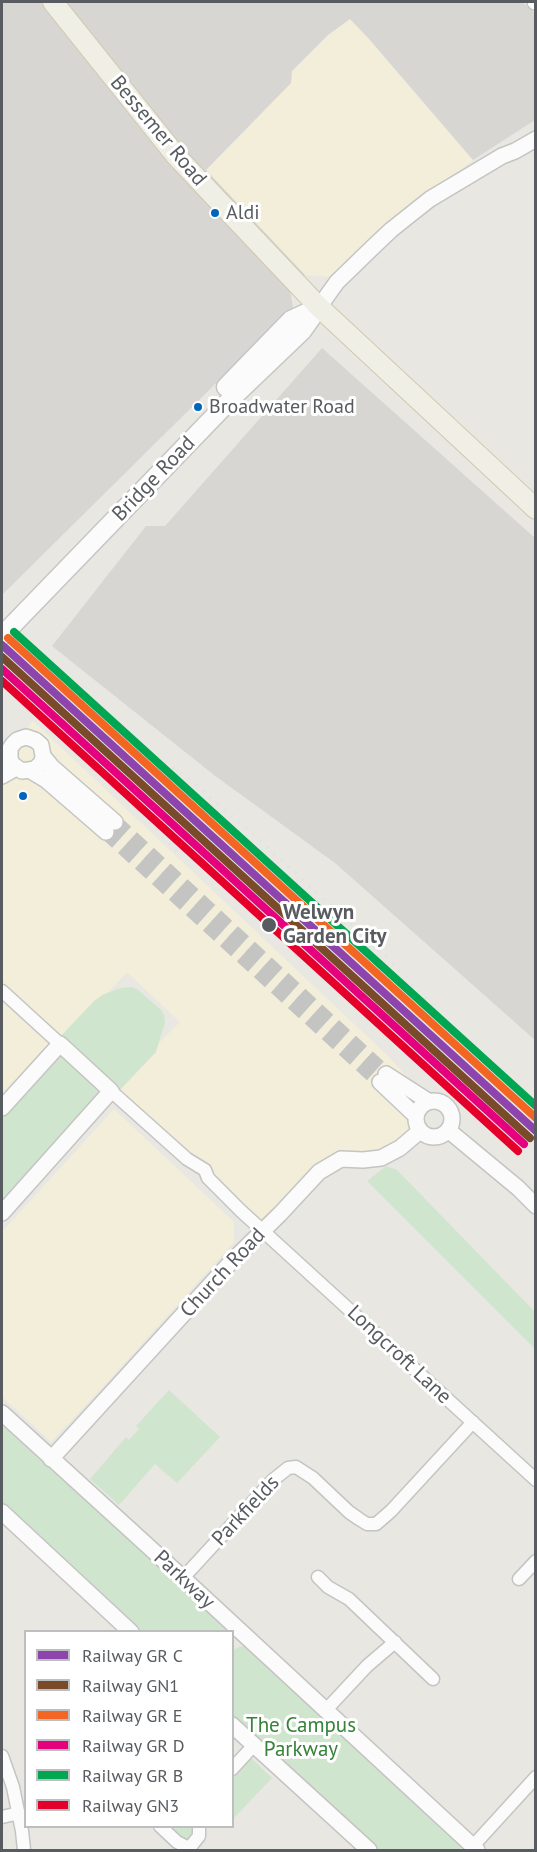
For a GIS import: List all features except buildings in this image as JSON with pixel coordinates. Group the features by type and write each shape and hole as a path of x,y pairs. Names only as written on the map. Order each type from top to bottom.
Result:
{"main road":[{"name":"Bessemer Road","path":"53,2 177,158 319,307"},
{"path":"319,307 536,509"},
{"name":"Bridge Road","path":"2,636 11,617 302,331 319,307"}],"street":[{"path":"502,156 512,143 536,129"},
{"path":"319,307 337,282 391,230 430,199 502,156 536,139"},
{"path":"30,738 35,740 41,746 43,756 52,767 110,827 46,780 23,770 6,756 17,740 30,738"},
{"path":"2,776 38,767 43,756"},
{"path":"2,991 111,1092 2,1213"},
{"path":"2,1108 60,1044"},
{"path":"383,1078 428,1101 440,1102 448,1108 452,1119 448,1130 440,1136 424,1135 418,1123 383,1078"},
{"name":"Longcroft Lane","path":"111,1092 187,1159 205,1170 208,1178 263,1230 536,1480"},
{"path":"418,1123 420,1107 428,1101"},
{"name":"Church Road","path":"51,1459 231,1262 280,1214 310,1180 327,1166 341,1160 381,1158 400,1148 418,1123"},
{"path":"448,1130 518,1188 536,1206"},
{"name":"Parkway","path":"2,1413 183,1578 228,1630"},
{"name":"Parkfields","path":"183,1578 273,1480 288,1468 296,1467 313,1478 358,1519 367,1524 376,1524 391,1511 473,1422"},
{"path":"2,1514 129,1630"},
{"path":"519,1579 536,1561"},
{"path":"318,1577 327,1587 349,1599 433,1679"},
{"name":"Parkway","path":"237,1640 326,1711 472,1849"},
{"path":"326,1711 368,1666 395,1642"},
{"path":"234,1727 369,1851"},
{"path":"234,1767 254,1745"},
{"path":"2,1756 13,1787 24,1851"},
{"path":"472,1849 536,1777"},
{"path":"2,1818 19,1813"},
{"path":"161,1828 177,1842 187,1847 191,1846 199,1836 199,1828"}],"shaded area":[{"path":"2,2 522,2 535,13 535,120 473,160 350,19 328,35 292,71 291,83 206,170 305,275 290,290 293,307 2,595"},
{"path":"350,19 473,160 329,277 305,275 206,170 291,83 292,71 328,35"},
{"path":"322,348 535,538 535,1040 335,863 214,775 52,646 146,526 165,526"},
{"path":"33,721 389,1057 428,1101 423,1104 416,1116 420,1131 400,1148 341,1159 263,1230 111,1091 180,1022 127,972 2,1108 2,779 11,769 27,728"},
{"path":"114,1109 234,1222 234,1242 51,1442 2,1397 2,1232"}],"green space":[{"path":"131,987 137,989 161,1010 165,1022 156,1052 119,1091 60,1037 94,1001 104,994"},
{"path":"58,1055 63,1055 102,1091 2,1209 2,1113"},
{"path":"386,1166 397,1170 535,1312 535,1349 367,1181"},
{"path":"169,1390 220,1437 177,1483 155,1464 119,1505 90,1479 126,1437 129,1440 139,1429 136,1426"},
{"path":"2,1418 229,1630 137,1630 2,1506"},
{"name":"The Campus Parkway","path":"242,1646 248,1647 458,1839 461,1850 375,1850 234,1721 234,1650"},
{"path":"249,1756 272,1778 234,1818 234,1770"},
{"path":"166,1828 196,1828 188,1843"}],"tunnel":[{"path":"115,822 385,1073"},
{"path":"106,832 380,1082"}],"railway":[{"path":"35,666 195,784 254,835 388,958 536,1117"},
{"path":"29,688 179,854"}],"transit line":[{"path":"14,632 536,1106"},
{"path":"8,638 536,1118"},
{"path":"2,645 536,1131"},
{"path":"2,669 524,1144"}],"rail line":[{"name":"GN1","path":"2,657 530,1138"},
{"name":"GN3","path":"2,681 518,1151"}],"place":[{"name":"Aldi","path":"215,213"},
{"name":"Broadwater Road","path":"198,407"},
{"name":"Welwyn Garden City","path":"269,925"}]}
